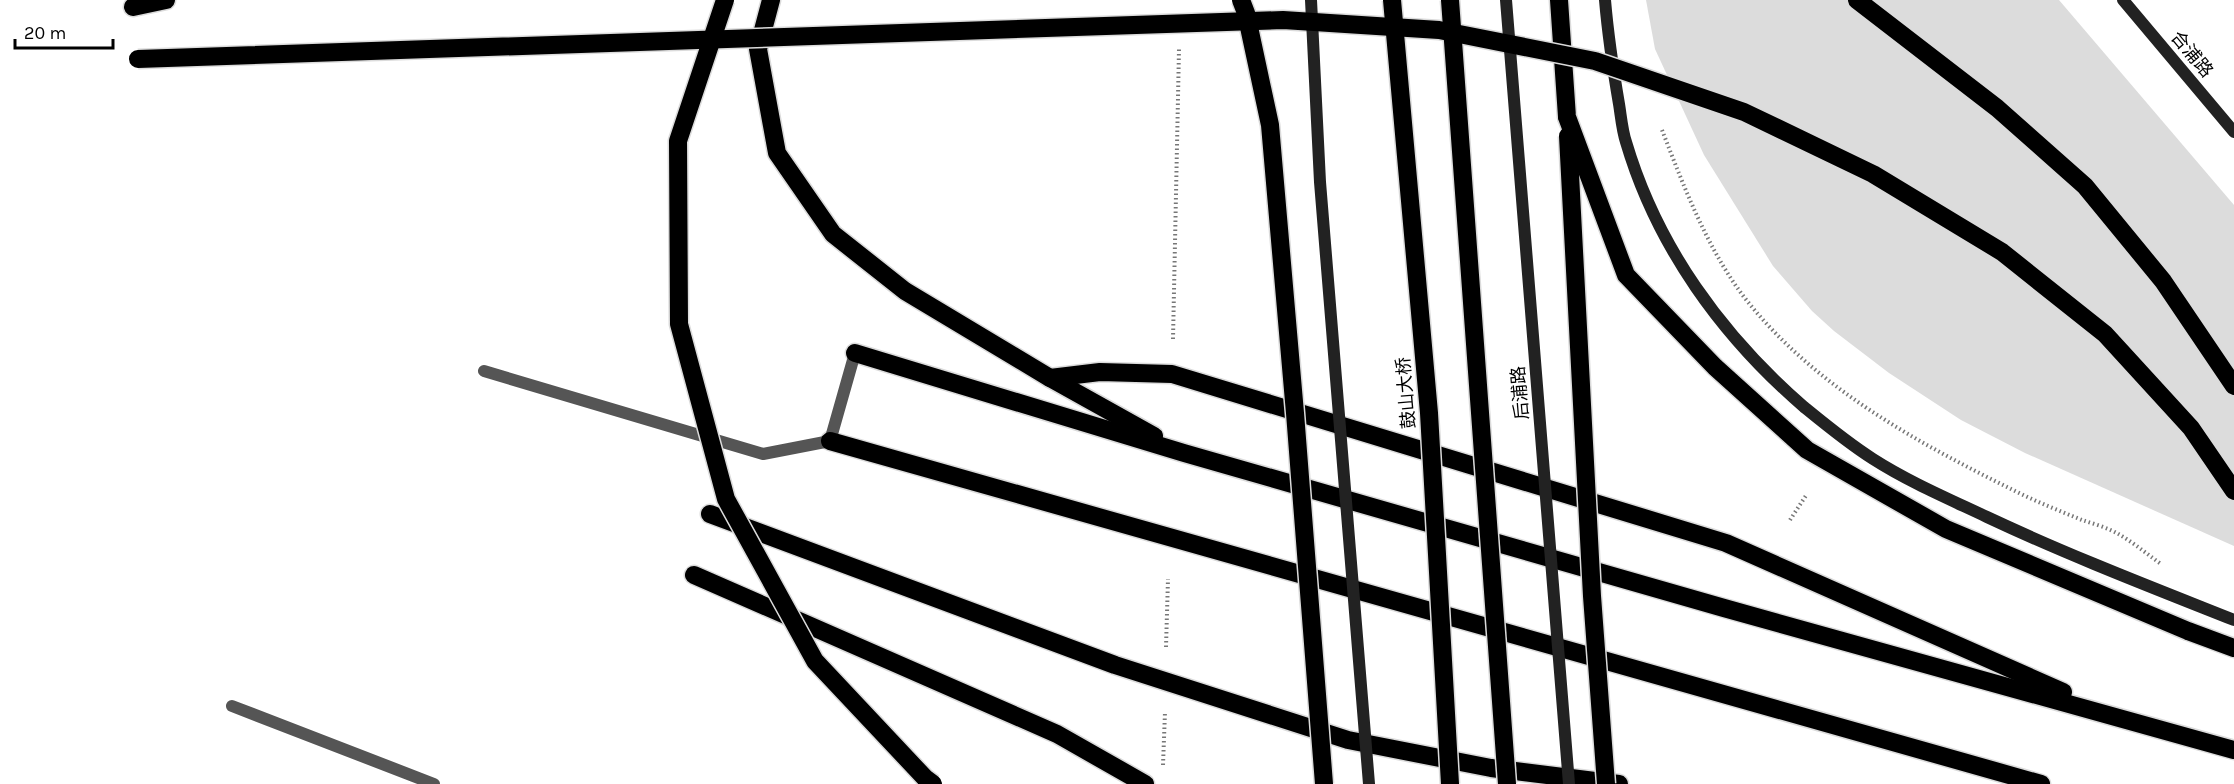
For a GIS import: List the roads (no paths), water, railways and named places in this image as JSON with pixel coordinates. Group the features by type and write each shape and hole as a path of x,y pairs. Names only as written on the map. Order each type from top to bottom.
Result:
{"highway":[{"path":"133,7 166,0"},
{"path":"725,0 678,141 679,324 726,500 815,661 933,784"},
{"path":"771,0 758,49 777,153 833,234 905,291 1050,378 1184,453"},
{"path":"1241,0 1246,13 1270,125 1324,784"},
{"name":"鼓山大桥","path":"1392,0 1429,412 1450,784"},
{"path":"1450,0 1507,784"},
{"path":"1559,0 1592,596 1606,784"},
{"path":"1857,0 1997,108 2085,186 2163,281 2234,387"},
{"path":"138,59 1283,20 1439,30 1595,61 1744,112 1874,174 2002,252 2105,334 2191,428 2234,490"},
{"path":"1567,117 1626,275 1715,367 1807,450 1946,529 2188,631 2234,648"},
{"path":"855,353 1184,453 1725,608 2234,750"},
{"path":"1050,378 1100,372 1172,374 1726,543 2120,717"},
{"path":"830,441 2041,784"},
{"path":"710,514 1115,665 1348,740 1491,768 1619,784"},
{"path":"694,575 1057,734 1144,784"}],"main road":[{"path":"1311,0 1320,182 1369,784"},
{"name":"后浦路","path":"1506,0 1569,784"},
{"path":"1605,0 1610,57 1625,140 1639,179 1668,241 1695,289 1730,334 1774,381 1821,421 1872,459 1941,496 2062,552 2234,620"},
{"name":"合浦路","path":"2123,0 2234,132"}],"lane":[{"path":"484,371 763,454 830,441 855,353"},
{"path":"232,706 434,784"}]}
